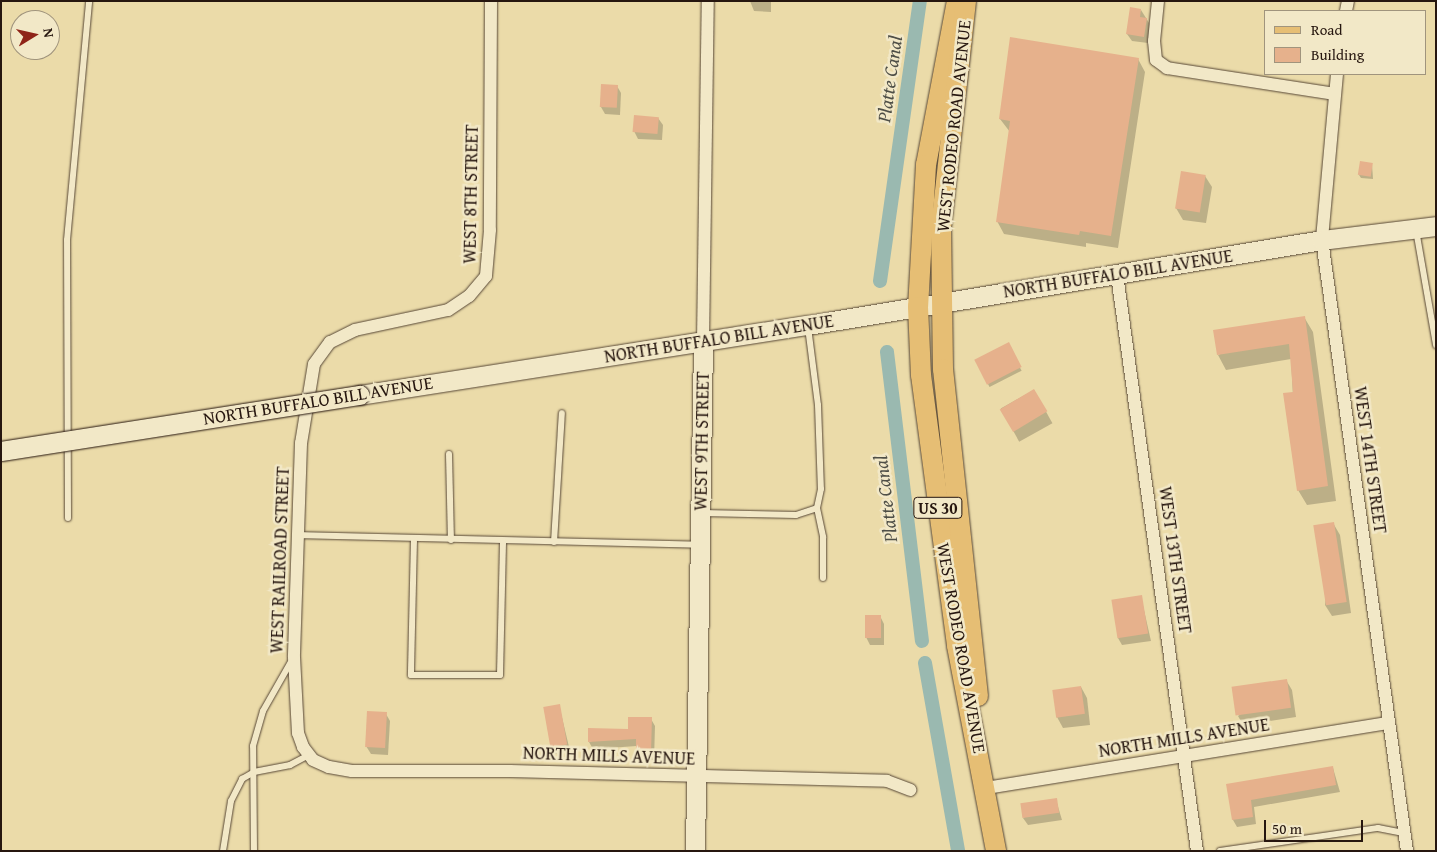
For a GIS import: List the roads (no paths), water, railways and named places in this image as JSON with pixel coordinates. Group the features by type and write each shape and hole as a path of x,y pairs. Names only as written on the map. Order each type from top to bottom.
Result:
{"main road":[{"name":"WEST RODEO ROAD AVENUE","path":"957,1 926,165 918,308 922,384 954,627 986,788 996,851"},
{"name":"WEST RODEO ROAD AVENUE","path":"966,1 941,226 950,447 974,643 986,788"}],"street":[{"name":"WEST 8TH STREET","path":"314,364 330,342 355,330 448,310 469,296 486,276 490,230 491,1"},
{"name":"WEST 9TH STREET","path":"694,851 708,1"},
{"path":"1158,1 1154,41 1156,60 1167,68 1334,94"},
{"name":"WEST 14TH STREET","path":"1337,75 1322,240 1407,851"},
{"name":"NORTH BUFFALO BILL AVENUE","path":"1,451 918,308 1322,240 1436,226"},
{"name":"WEST 13TH STREET","path":"1116,275 1197,851"},
{"name":"WEST RAILROAD STREET","path":"309,755 298,732 294,657 301,443 314,364"},
{"name":"NORTH MILLS AVENUE","path":"986,788 1388,723"},
{"name":"NORTH MILLS AVENUE","path":"309,755 329,768 352,771 510,770 696,777 887,781 910,790"}],"lane":[{"path":"68,518 66,240 89,1"},
{"path":"1416,229 1436,345"},
{"path":"808,325 818,405 821,489 817,508 824,537 823,578"},
{"path":"554,542 562,414"},
{"path":"448,454 451,540"},
{"path":"700,513 796,515 817,508"},
{"path":"298,536 700,545"},
{"path":"414,539 411,675 500,675 503,541"},
{"path":"254,851 253,746 263,710 294,657"},
{"path":"223,851 231,801 242,779 254,772 290,765 309,755"},
{"path":"1220,851 1378,828 1404,833"}],"waterway":[{"name":"Platte Canal","path":"880,281 920,1"},
{"name":"Platte Canal","path":"887,352 922,641"},
{"name":"Platte Canal","path":"925,663 958,851"}]}
